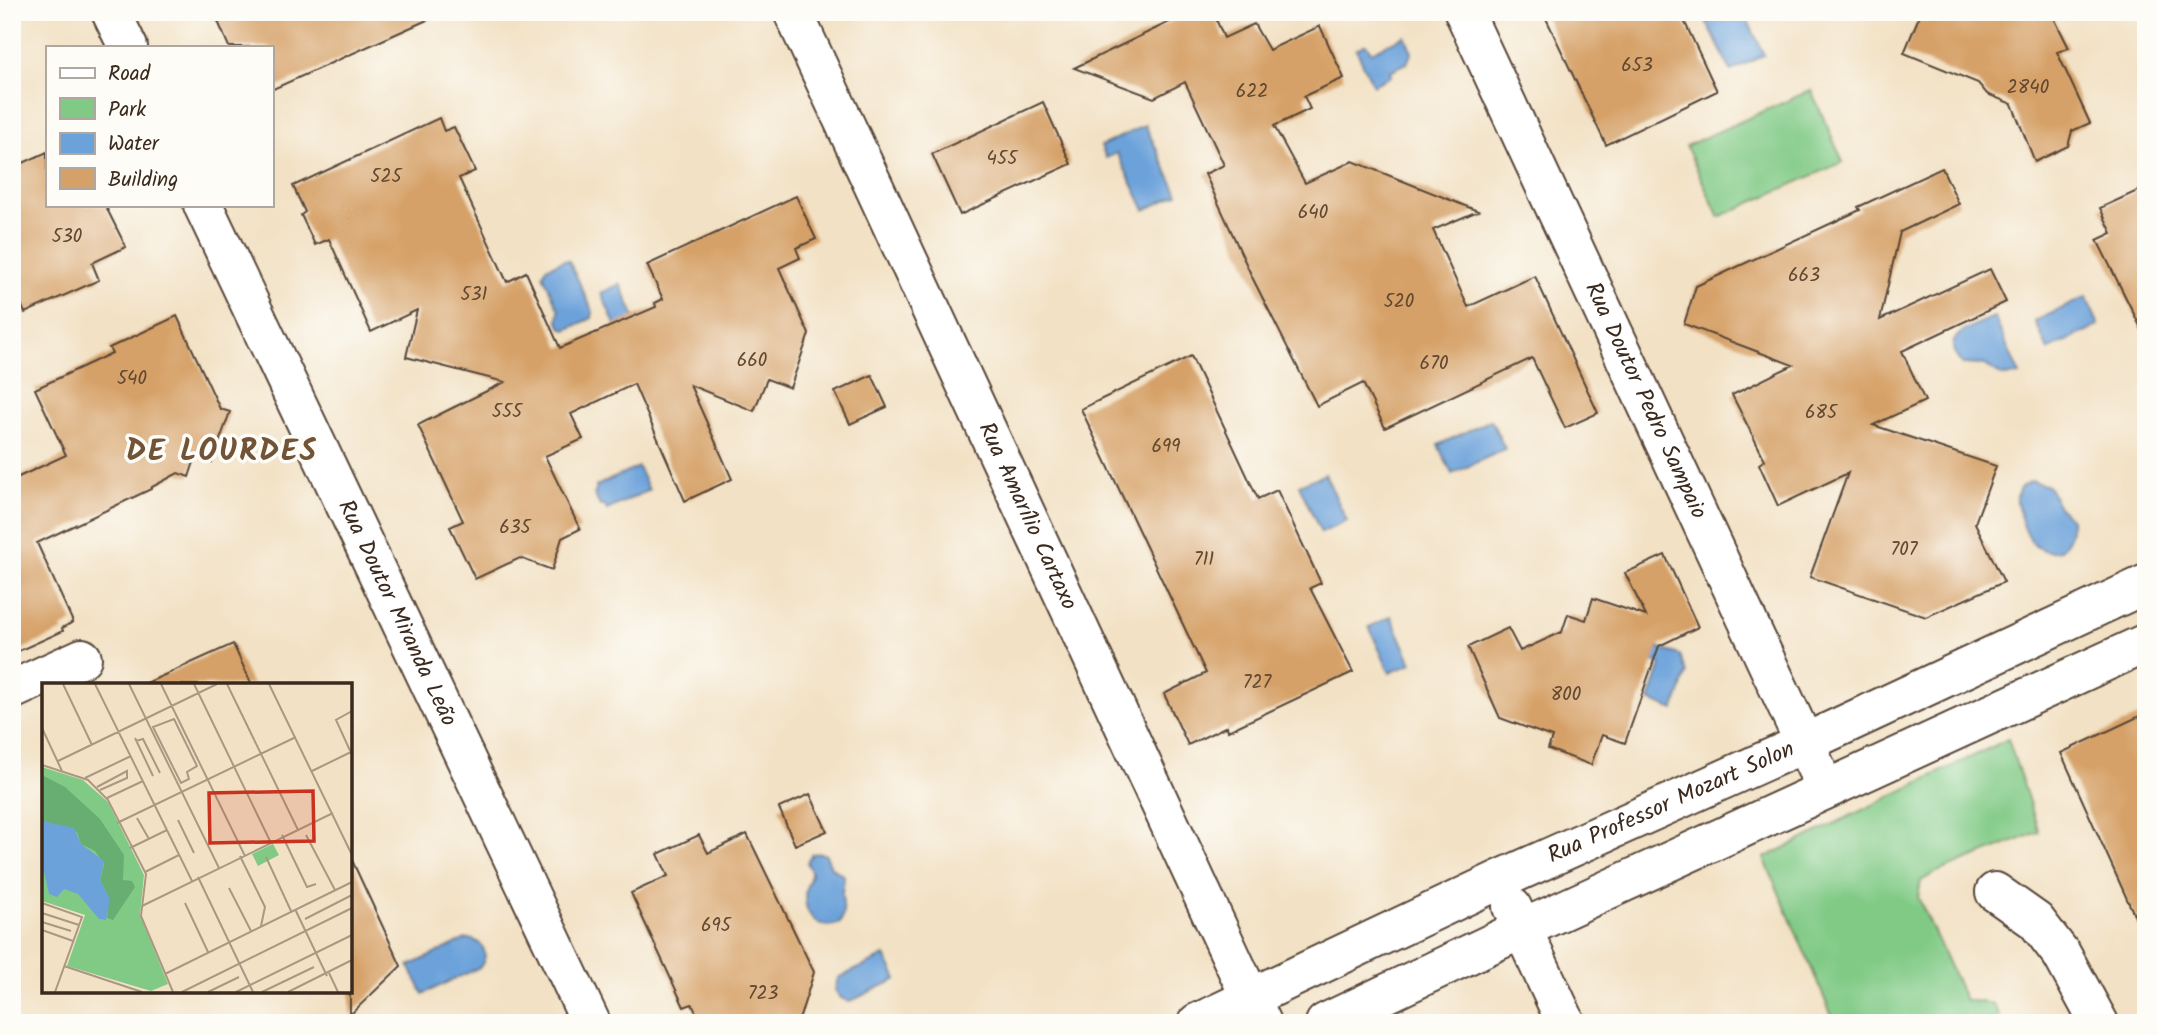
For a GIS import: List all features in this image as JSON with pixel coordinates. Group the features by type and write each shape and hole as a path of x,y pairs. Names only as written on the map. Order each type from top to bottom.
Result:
{"street":[{"path":"111,12 128,46"},
{"name":"Rua Amarílio Cartaxo","path":"793,12 1256,1010"},
{"name":"Rua Doutor Pedro Sampaio","path":"1464,12 1825,789"},
{"name":"Rua Doutor Miranda Leão","path":"203,206 591,1023"},
{"name":"Rua Professor Mozart Solon","path":"1197,1023 1256,1010 1499,880 1805,743 2146,584"},
{"path":"1325,1023 1522,929 2146,643"},
{"path":"12,690 82,658"},
{"path":"1499,880 1566,1023"},
{"path":"1995,892 2036,921 2062,955 2099,1023"}],"green space":[{"path":"1811,90 1843,162 1719,217 1686,146"},
{"path":"2008,739 2039,832 1937,872 1921,881 1918,897 1965,1000 1993,1004 1999,1016 1986,1023 1835,1023 1764,858"}],"water":[{"path":"1744,12 1764,55 1731,71 1702,13"},
{"path":"1405,36 1412,52 1407,63 1390,71 1391,76 1373,85 1356,49 1366,44 1371,52"},
{"path":"1145,125 1178,194 1145,210 1117,153 1106,158 1101,146"},
{"path":"564,260 569,261 593,312 592,318 566,330 558,321 559,310 543,275 546,268"},
{"path":"620,284 647,344 628,353 601,293"},
{"path":"2086,297 2099,325 2048,350 2035,321"},
{"path":"1994,317 2020,375 2002,376 1985,365 1962,364 1955,354 1953,346 1960,333"},
{"path":"1491,420 1505,449 1452,474 1438,445"},
{"path":"638,467 649,490 607,510 605,506 600,506 594,494 596,486"},
{"path":"1325,474 1347,521 1321,533 1299,485"},
{"path":"2033,481 2048,486 2059,507 2071,519 2069,536 2060,550 2039,548 2030,539 2021,519 2017,505 2018,493 2023,485"},
{"path":"1391,616 1412,663 1390,673 1369,627"},
{"path":"1651,646 1680,655 1687,673 1674,710 1649,700 1661,665 1647,659"},
{"path":"812,854 826,855 831,867 844,876 843,916 840,923 831,925 818,923 812,918 806,905 806,889 811,873 807,862"},
{"path":"466,939 481,944 483,948 484,957 480,967 423,994 409,966"},
{"path":"885,956 897,979 849,1002 841,998 835,990 838,978"}],"building":[{"path":"214,12 445,12 273,89 273,46 229,46"},
{"path":"1190,12 1213,12 1224,38 1254,24 1269,50 1320,26 1344,78 1304,96 1310,109 1274,126 1305,183 1353,161 1478,211 1433,230 1468,307 1535,276 1598,413 1565,428 1532,358 1385,428 1363,383 1317,406 1253,279 1205,174 1224,165 1185,82 1154,98 1074,68"},
{"path":"1543,12 1680,12 1717,91 1606,145"},
{"path":"1921,12 1946,15 1953,12 2051,12 2069,48 2057,52 2090,123 2072,131 2068,146 2035,162 2012,104 1987,94 1978,83 1904,53"},
{"path":"1043,102 1071,164 960,215 932,154"},
{"path":"439,118 444,131 454,127 475,171 459,178 507,282 526,272 560,348 656,307 655,303 663,299 647,265 796,196 816,239 796,248 800,258 779,268 809,334 790,388 767,379 754,411 690,385 732,479 685,501 634,384 571,414 583,439 545,456 580,529 562,538 552,570 520,558 475,579 450,527 463,521 418,425 505,382 406,357 417,310 371,332 329,239 315,245 301,215 305,212 293,186"},
{"path":"46,152 46,206 106,206 126,247 92,263 99,280 25,313 12,284 12,168"},
{"path":"1942,168 1959,204 1900,232 1880,320 1990,269 2006,302 1902,351 1925,401 1873,425 1996,466 1975,523 2004,582 1926,617 1810,577 1848,473 1778,506 1759,464 1765,460 1732,395 1793,365 1684,324 1696,286 1860,210 1858,207"},
{"path":"2146,187 2146,338 2097,240 2112,233 2100,208"},
{"path":"177,316 220,409 230,412 212,462 196,456 189,477 178,473 151,489 37,543 73,622 62,628 63,631 12,654 12,480 66,455 35,389 112,353 109,348"},
{"path":"1191,356 1258,499 1277,490 1321,583 1310,588 1353,672 1228,731 1227,726 1188,745 1164,694 1206,673 1081,409"},
{"path":"872,375 887,407 850,424 835,392"},
{"path":"1665,555 1698,627 1659,646 1625,743 1602,735 1591,765 1548,749 1552,737 1500,718 1468,647 1508,628 1520,651 1562,632 1568,614 1586,620 1593,598 1646,616 1625,573"},
{"path":"233,644 251,683 146,683"},
{"path":"2146,713 2146,941 2061,753"},
{"path":"810,794 827,831 795,845 779,808"},
{"path":"747,834 814,972 798,1023 701,1023 692,1004 684,1007 631,893 668,876 658,854 699,835 708,853"},
{"path":"352,860 401,966 350,1015 352,993"}],"district":[{"name":"DE LOURDES","path":"222,452"}]}
